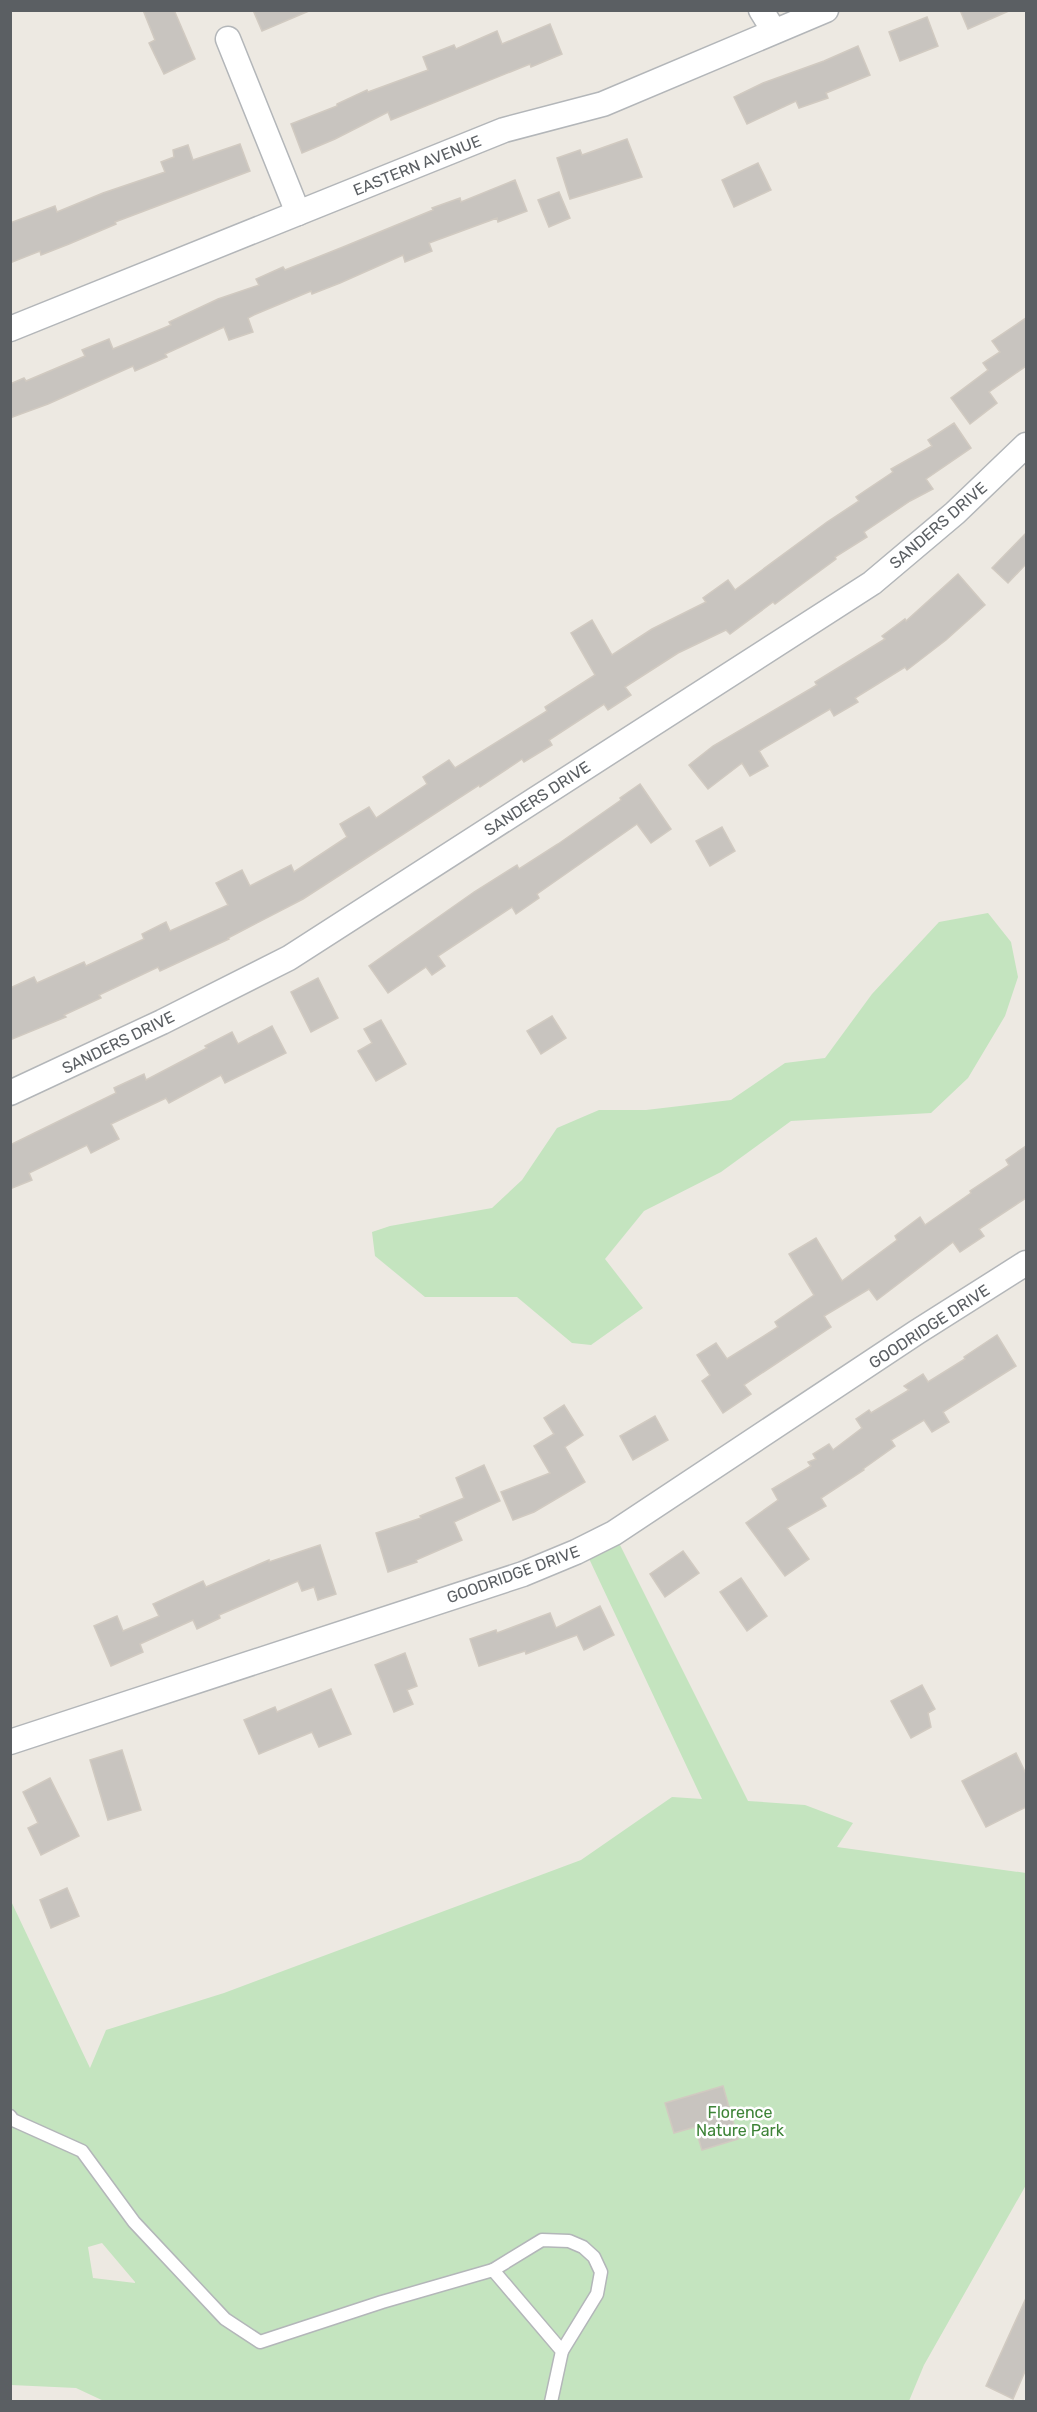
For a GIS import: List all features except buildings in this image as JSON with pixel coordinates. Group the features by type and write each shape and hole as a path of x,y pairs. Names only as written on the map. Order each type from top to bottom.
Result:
{"street":[{"path":"761,10 774,31"},
{"name":"EASTERN AVENUE","path":"10,329 504,130 603,104 825,10"},
{"path":"228,39 298,213"},
{"name":"SANDERS DRIVE","path":"10,1094 162,1022 289,958 872,583 955,513 1026,446"},
{"name":"GOODRIDGE DRIVE","path":"10,1742 512,1577 576,1552 614,1533 660,1504 910,1337 1026,1263"}],"lane":[{"path":"10,2116 13,2120 82,2151 134,2222 225,2319 260,2342 382,2302 493,2270 543,2240 569,2241 583,2247 594,2257 601,2272 597,2294 562,2351 551,2402"},
{"path":"493,2270 562,2351"}],"green space":[{"path":"988,913 1011,942 1018,977 1005,1016 968,1078 931,1113 791,1121 721,1172 644,1211 605,1259 643,1308 591,1345 572,1343 517,1297 425,1297 375,1256 372,1232 390,1226 492,1208 522,1180 557,1128 599,1110 646,1110 731,1100 785,1063 825,1058 872,994 939,922"},
{"name":"Florence Nature Park","path":"614,1533 748,1801 805,1805 853,1823 837,1847 1026,1873 1026,2185 924,2365 909,2401 106,2402 76,2388 11,2385 10,1899 90,2068 106,2030 224,1993 581,1860 672,1797 702,1799 584,1548","holes":["102,2243 135,2282 93,2278 88,2247"]}]}
